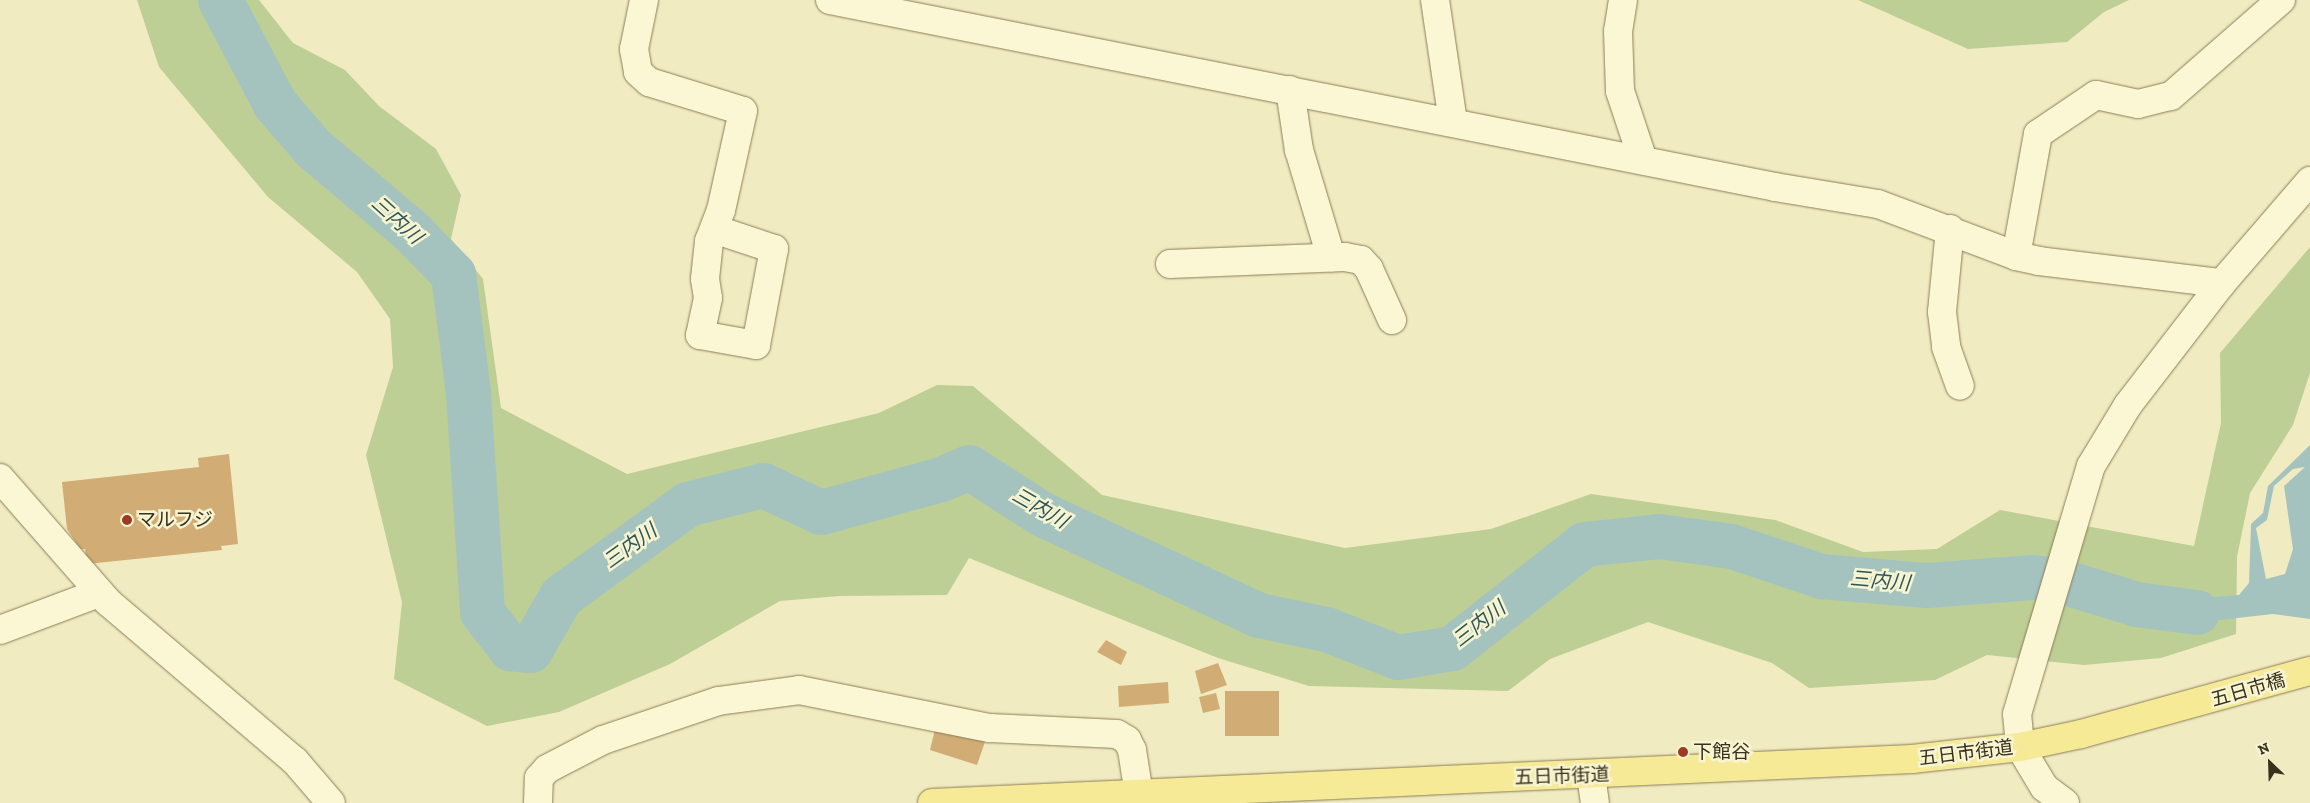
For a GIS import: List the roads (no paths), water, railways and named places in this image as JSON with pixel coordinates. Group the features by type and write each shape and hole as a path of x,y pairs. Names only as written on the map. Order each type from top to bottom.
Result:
{"main road":[{"name":"五日市橋","path":"2186,708 2310,671"},
{"name":"五日市街道","path":"932,803 1870,763 2020,747 2186,708"}],"street":[{"path":"644,0 634,49 638,72 649,82 743,111 714,229"},
{"path":"830,0 1643,160 1878,204 1950,229 2016,256 2080,268 2222,283"},
{"path":"1435,0 1452,122"},
{"path":"1623,0 1618,31 1620,91 1643,160"},
{"path":"2016,256 2038,134 2096,95 2138,104 2171,96 2281,0"},
{"path":"1290,90 1299,150 1331,257"},
{"path":"2065,803 2044,787 2020,747 2017,714 2072,520 2091,466 2111,430 2222,283 2310,181"},
{"path":"1950,229 1942,312 1946,347 1960,386"},
{"path":"1170,264 1331,257 1361,260 1369,269 1392,320"},
{"path":"0,478 99,593 295,761 331,803"},
{"path":"0,630 99,593"},
{"path":"538,803 538,778 547,769 603,740 718,701 799,690 990,728 1117,734 1127,740 1132,750 1139,794"},
{"path":"1591,775 1595,803"}],"water":[{"path":"2310,445 2310,619 2273,614 2175,625 2136,604 2239,595 2249,583 2251,524 2263,513 2268,486","holes":["2305,467 2284,486 2293,549 2285,574 2266,579 2256,528 2267,520 2274,486 2293,469"]}],"waterway":[{"name":"三内川","path":"220,0 275,104 313,148 410,230 453,274 468,393 482,612 510,648 530,650 561,596 687,504 763,485 821,512 941,479 969,467 1042,514 1259,615 1326,629 1398,657 1452,648 1584,544 1659,536 1731,546 1821,576 1927,585 2033,577 2058,580 2136,604 2196,612"}],"place":[{"name":"マルフジ","path":"127,520"},
{"name":"下館谷","path":"1683,752"}]}
